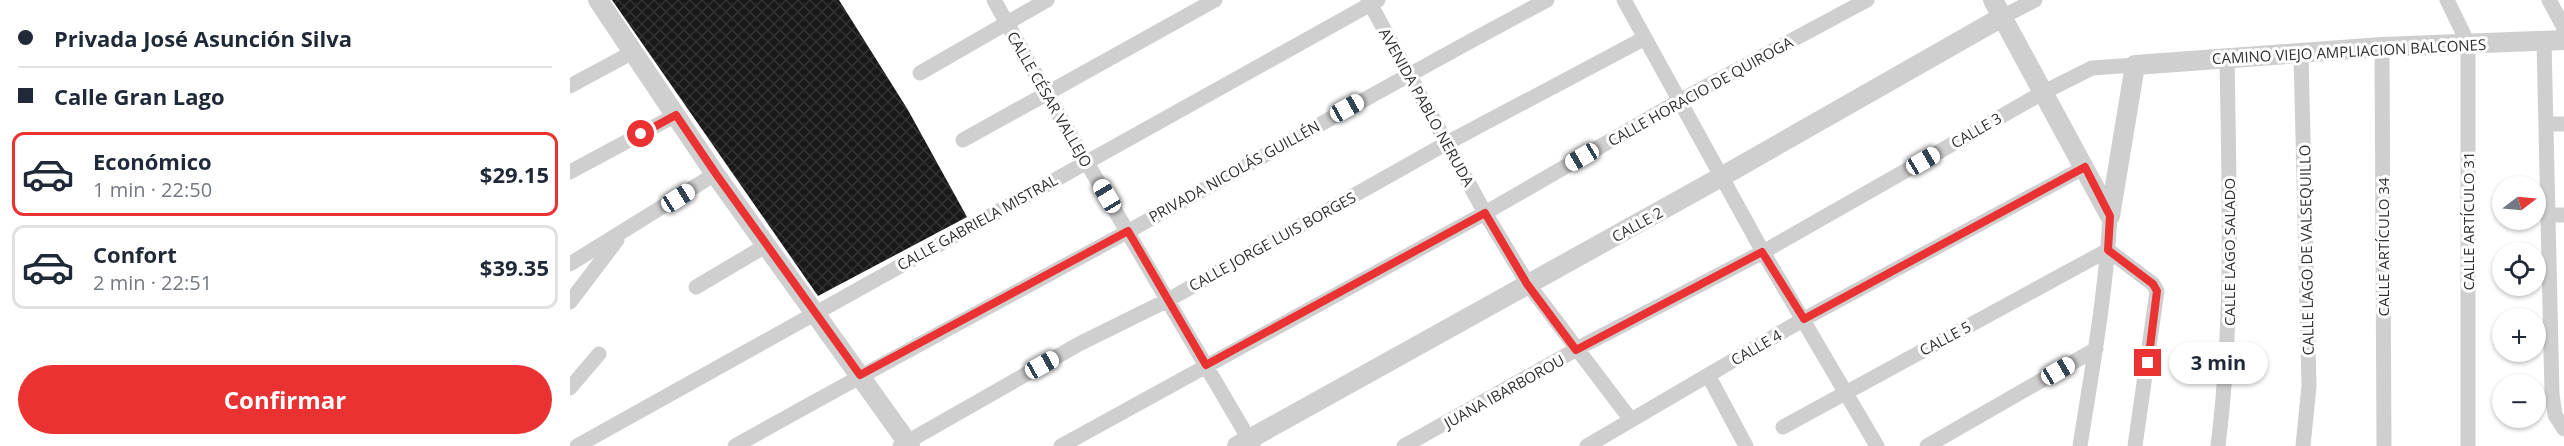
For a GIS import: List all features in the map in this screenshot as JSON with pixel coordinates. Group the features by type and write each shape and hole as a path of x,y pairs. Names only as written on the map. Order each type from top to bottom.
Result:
{"street":[{"path":"598,0 716,174 860,375 906,444"},
{"name":"CALLE CÉSAR VALLEJO","path":"994,0 1086,162 1206,365 1246,444"},
{"path":"920,73 1047,0"},
{"path":"963,140 1215,0"},
{"name":"PRIVADA NICOLÁS GUILLÉN","path":"860,375 1128,231 1407,74 1547,0"},
{"path":"1624,0 1762,252 1804,319 1877,446"},
{"name":"CALLE HORACIO DE QUIROGA","path":"1061,446 1485,213 1679,101 1867,0"},
{"path":"1993,0 2110,216"},
{"name":"CALLE 2","path":"1246,444 2035,0"},
{"name":"CALLE ARTÍCULO 31","path":"2447,0 2468,43 2468,446"},
{"path":"2549,0 2564,27"},
{"name":"AVENIDA PABLO NERUDA","path":"1372,1 1407,74 1527,284 1631,420"},
{"name":"CALLE GABRIELA MISTRAL","path":"577,446 1372,1"},
{"name":"CALLE JORGE LUIS BORGES","path":"906,444 1079,345 1167,300 1447,143 1645,39"},
{"name":"CAMINO VIEJO AMPLIACION BALCONES","path":"2135,65 2382,47 2564,40"},
{"path":"2544,41 2547,124 2556,215 2552,394 2564,429"},
{"name":"CALLE ARTÍCULO 34","path":"2382,47 2384,446"},
{"path":"570,86 633,52"},
{"name":"CALLE LAGO DE VALSEQUILLO","path":"2301,54 2310,386 2302,446"},
{"name":"CALLE LAGO SALADO","path":"2218,446 2228,357 2230,288 2228,58"},
{"path":"2080,446 2096,349 2110,216 2135,65"},
{"name":"CALLE 3","path":"1762,252 2043,92 2092,68 2135,65"},
{"path":"570,172 676,115"},
{"path":"2547,124 2564,124"},
{"name":"CALLE 4","path":"1587,446 1804,319 2085,167"},
{"path":"570,264 716,174"},
{"path":"570,302 622,233"},
{"path":"696,287 767,245"},
{"path":"2108,250 2153,284 2157,291 2135,446"},
{"name":"CALLE 5","path":"1783,427 2108,250"},
{"name":"JUANA IBARBOROU","path":"1404,446 1576,350 1762,252"},
{"path":"1927,446 2096,349"},
{"path":"570,387 599,354"},
{"path":"735,446 860,375"},
{"path":"1708,375 1746,446"}],"building":[{"path":"612,0 839,0 908,110 967,217 818,296"}],"route":[{"path":"641,134 676,115 860,375 1128,231 1206,365 1485,213 1527,284 1576,350 1762,252 1804,319 2085,167 2110,216 2108,250 2153,284 2157,291 2158,300 2148,363"}]}
